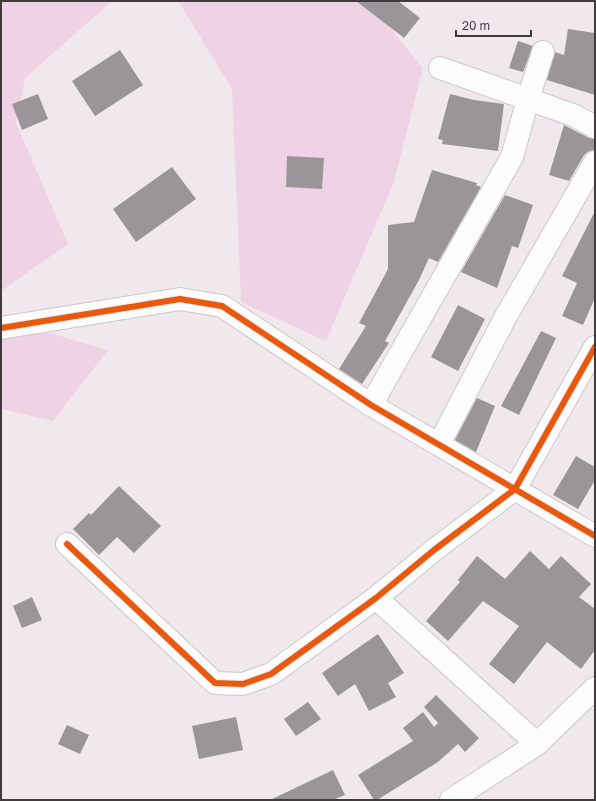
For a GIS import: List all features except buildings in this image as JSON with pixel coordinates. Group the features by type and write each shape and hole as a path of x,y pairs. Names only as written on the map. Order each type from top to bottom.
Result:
{"street":[{"path":"371,405 512,157 543,52"},
{"path":"440,68 572,115 595,127"},
{"path":"439,444 505,318 595,162"},
{"path":"1,328 180,299 222,306 371,405 595,536"},
{"path":"67,544 215,683 243,684 271,674 376,598 434,550 515,489 595,347"},
{"path":"376,598 537,744"},
{"path":"451,800 537,744 595,688"}],"shaded area":[{"path":"1,1 112,1 25,78 16,123 68,244 1,291"},
{"path":"178,1 368,1 423,68 394,182 326,341 241,302 232,89"},
{"path":"1,319 108,350 53,421 1,409"}],"cycle path":[{"path":"1,328 180,299 222,306 371,405 595,536"},
{"path":"67,544 215,683 243,684 271,674 376,598 434,550 515,489 595,347"}]}
